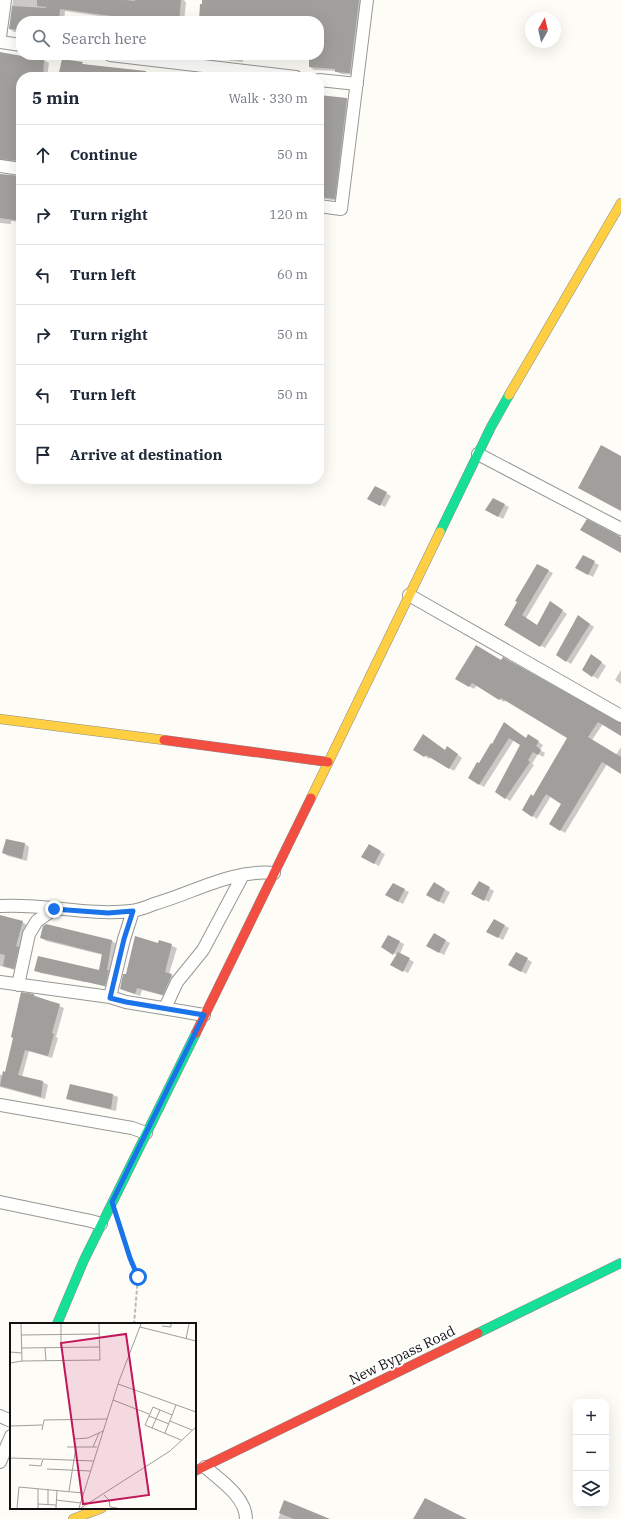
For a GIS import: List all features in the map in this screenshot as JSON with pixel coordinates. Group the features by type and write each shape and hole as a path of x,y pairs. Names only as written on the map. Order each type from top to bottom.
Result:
{"street":[{"path":"0,37 5,0"},
{"path":"324,207 341,209 367,0"},
{"path":"0,42 16,44"},
{"path":"152,60 254,72"},
{"path":"324,81 356,84"},
{"path":"0,166 16,168"},
{"path":"57,1323 101,1224 274,873 490,427 621,203"},
{"path":"478,454 621,529"},
{"path":"409,595 621,716"},
{"path":"0,719 328,762"},
{"path":"0,906 108,913 133,911 186,894 213,882 262,872 274,873"},
{"path":"165,1008 176,982 203,950 243,875"},
{"path":"18,985 29,934 37,920 54,909"},
{"path":"110,998 124,939 133,911"},
{"path":"1,985 18,985 110,998 204,1015"},
{"path":"0,1105 132,1128 146,1133"},
{"path":"0,1202 101,1224"},
{"name":"New Bypass Road","path":"200,1469 621,1263"},
{"path":"0,1416 10,1421"},
{"path":"0,1462 10,1438"},
{"path":"200,1469 233,1490 242,1504 246,1514 246,1519"},
{"path":"73,1519 99,1509"}],"path":[{"path":"112,1202 130,1258 138,1277 134,1323"}],"building":[{"path":"37,0 181,0 179,16 112,16 60,9 59,16 16,16 16,30 9,29 12,6 46,8 37,6"},
{"path":"202,0 359,0 350,73 335,72 335,69 309,67 309,60 324,60 324,16 199,16 200,4 202,4"},
{"path":"0,52 16,55 16,60 44,60 43,72 16,72 16,161 0,159"},
{"path":"62,60 83,62 82,64 146,71 146,72 59,72"},
{"path":"324,96 347,98 335,199 324,198"},
{"path":"0,174 16,176 16,220 0,218"},
{"path":"601,445 621,456 621,511 578,488"},
{"path":"375,486 387,492 380,506 367,499"},
{"path":"493,498 505,504 498,517 485,510"},
{"path":"587,519 621,537 621,553 580,530"},
{"path":"583,555 595,561 588,575 575,568"},
{"path":"537,564 549,570 522,615 537,625 550,601 563,610 540,647 504,625 517,602 515,601"},
{"path":"578,615 590,624 566,662 556,655"},
{"path":"476,645 501,660 503,657 621,723 621,736 598,722 588,737 621,757 621,774 602,762 560,831 549,824 561,804 546,794 532,817 522,810 531,794 533,796 567,738 501,698 499,700 472,683 469,687 455,679"},
{"path":"591,654 602,662 592,677 582,670"},
{"path":"504,722 526,738 528,734 539,741 536,746 541,750 538,755 533,752 528,760 530,762 505,799 495,792 520,745 509,738 479,785 468,778 477,762 479,763 491,743 492,744"},
{"path":"423,734 445,750 447,746 458,754 449,769 426,755 424,757 413,750"},
{"path":"6,839 25,843 22,859 2,853"},
{"path":"369,844 381,851 374,864 361,857"},
{"path":"479,881 490,887 484,901 471,894"},
{"path":"434,882 445,889 439,902 426,895"},
{"path":"393,883 405,889 398,902 385,895"},
{"path":"0,915 23,921 16,946 19,947 14,969 3,966 5,955 0,954"},
{"path":"494,919 505,925 498,938 486,932"},
{"path":"46,924 112,940 107,970 109,970 105,986 34,971 38,956 99,970 102,954 40,938 43,926"},
{"path":"434,933 446,940 439,953 426,946"},
{"path":"388,935 400,941 393,955 381,947"},
{"path":"135,936 158,943 159,940 172,944 165,972 172,974 163,995 137,988 135,994 120,989 123,974 126,974"},
{"path":"398,952 410,958 403,972 390,965"},
{"path":"516,952 528,958 521,972 508,965"},
{"path":"21,992 34,994 34,996 60,1004 52,1033 54,1034 48,1056 25,1050 18,1075 43,1081 41,1097 0,1086 13,1038 11,1037"},
{"path":"70,1084 113,1094 111,1109 66,1099"},
{"path":"425,1498 467,1519 413,1519"},
{"path":"284,1500 330,1519 294,1519 279,1513"}],"traffic: fast":[{"path":"440,532 491,427 509,395"},
{"path":"57,1323 84,1260 196,1033"},
{"path":"478,1333 621,1263"}],"traffic: slow":[{"path":"509,395 621,203"},
{"path":"311,798 440,532"},
{"path":"0,719 164,740"},
{"path":"73,1519 99,1509"}],"traffic: jam":[{"path":"164,740 328,762"},
{"path":"196,1033 311,798"},
{"path":"196,1471 478,1333"}],"route":[{"path":"54,909 108,913 133,911 124,939 110,998 204,1015 112,1202 130,1258 138,1277"}]}
